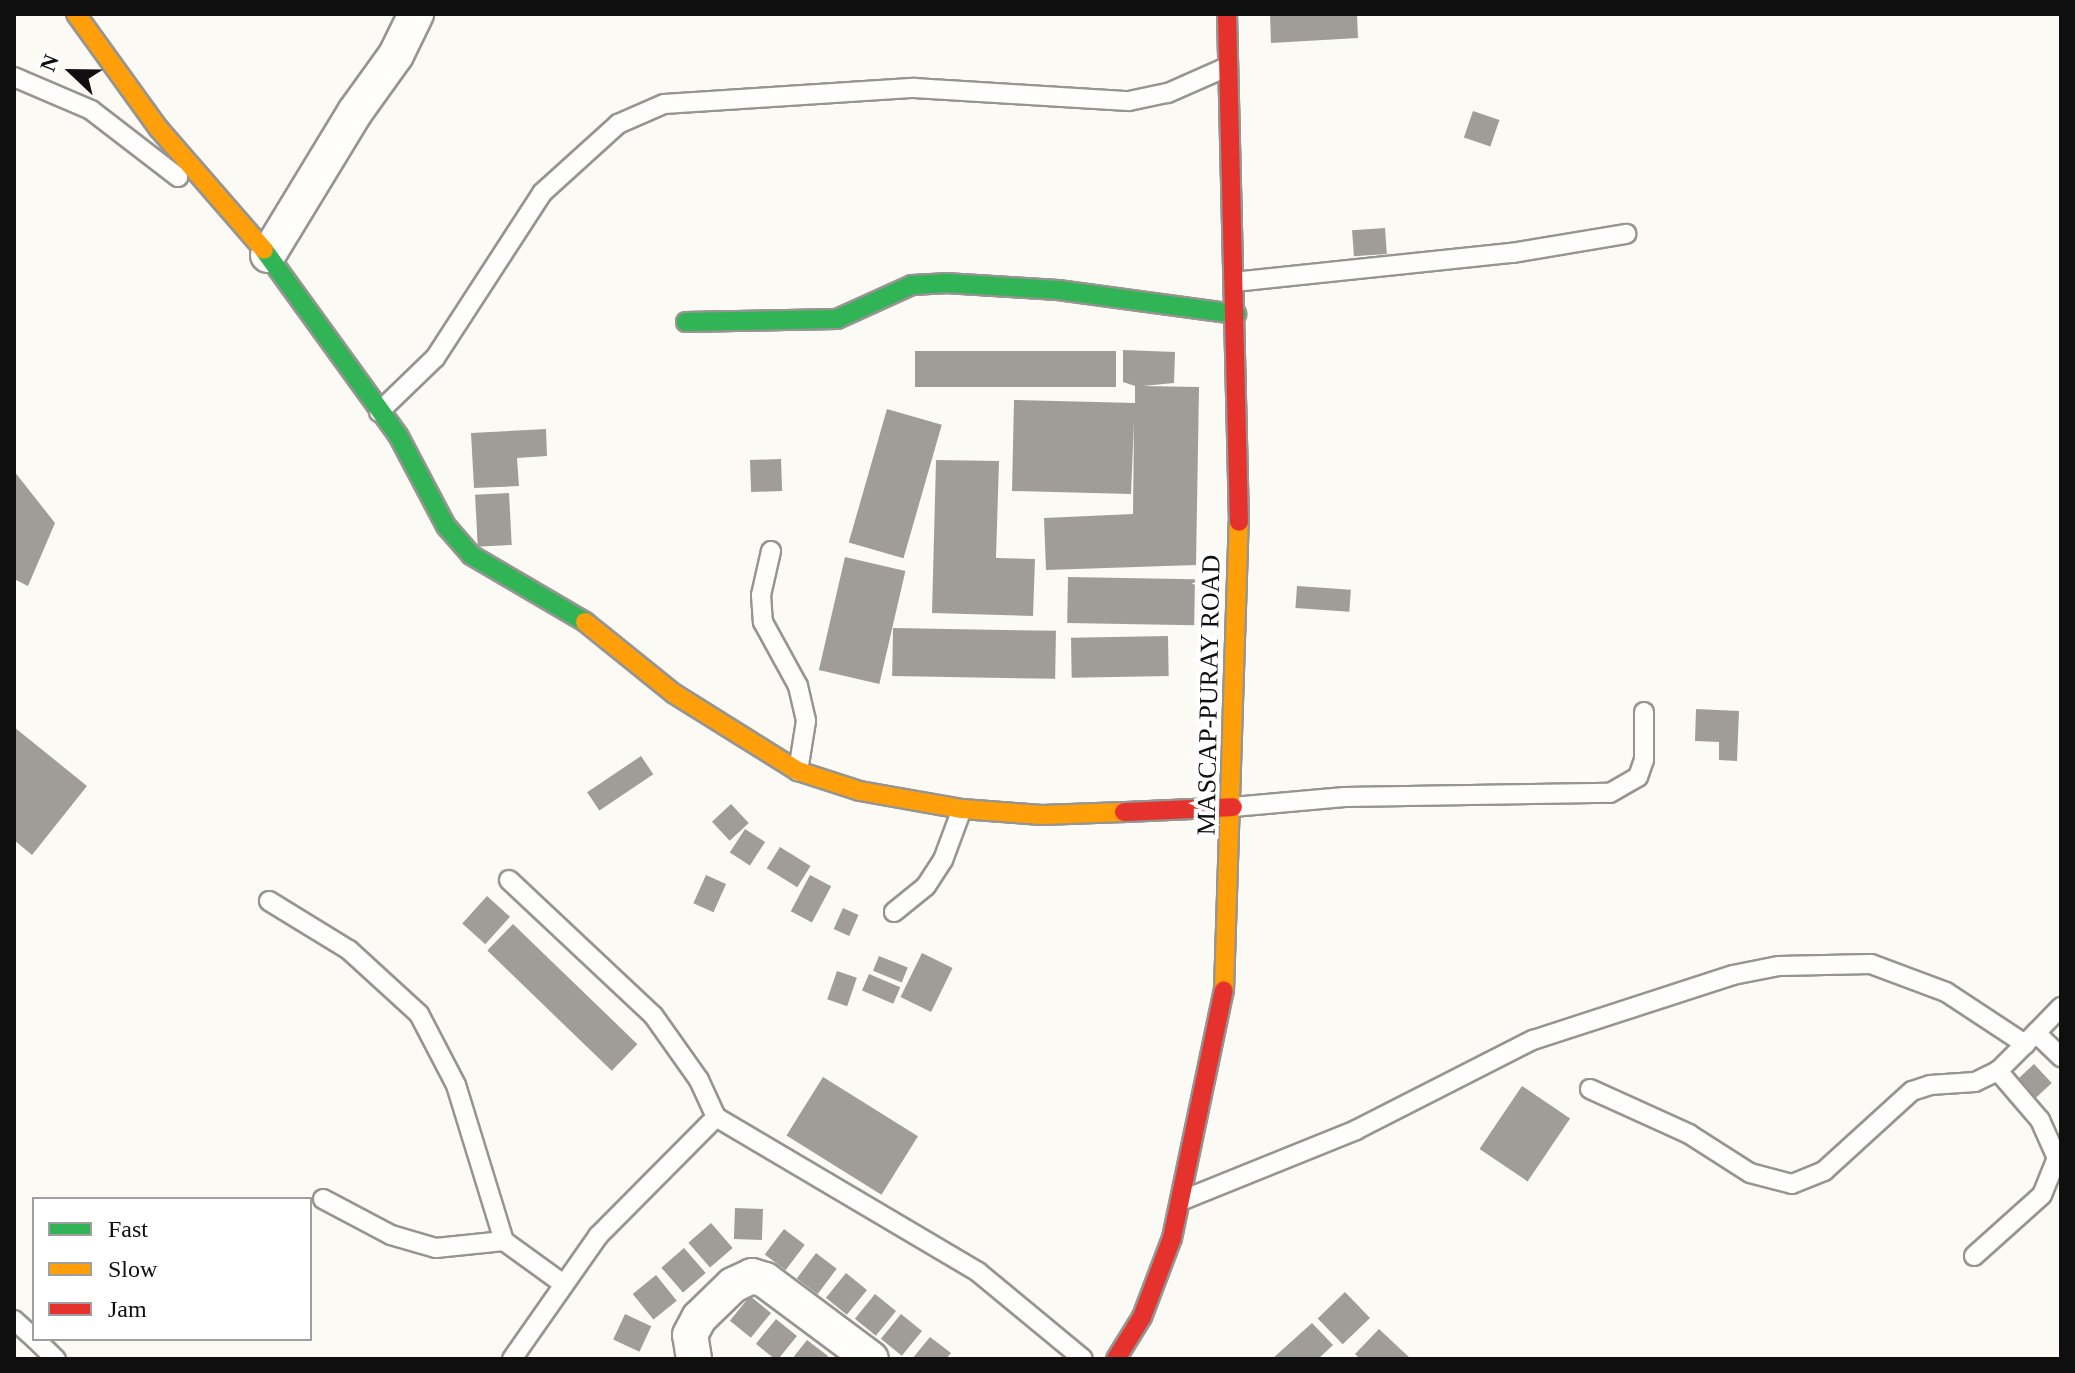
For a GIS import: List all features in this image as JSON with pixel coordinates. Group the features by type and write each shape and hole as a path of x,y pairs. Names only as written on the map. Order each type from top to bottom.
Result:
{"street":[{"path":"76,14 159,129 268,255 398,435 456,543 573,612 673,693 798,771 860,791 962,809 1042,815 1233,807"},
{"path":"268,255 355,112 396,55 416,14"},
{"name":"MASCAP-PURAY ROAD","path":"1116,1359 1158,1281 1183,1200 1224,995 1233,807 1240,488 1227,14"},
{"path":"686,322 837,319 912,285 945,283 1058,290 1236,314"},
{"path":"694,1359 690,1335 699,1318 733,1285 752,1276 765,1280 871,1359"}],"lane":[{"path":"379,412 435,358 542,193 618,124 664,104 914,88 1129,101 1168,93 1227,67"},
{"path":"14,77 91,110 238,221"},
{"path":"1234,282 1512,253 1626,234"},
{"path":"771,551 761,595 763,622 798,686 806,721 798,771"},
{"path":"1233,807 1345,797 1610,793 1638,777 1644,760 1644,712"},
{"path":"894,912 935,873 962,809"},
{"path":"509,880 653,1015 699,1080 716,1117 978,1272 1083,1359"},
{"path":"269,901 349,950 419,1014 456,1085 504,1241 562,1283"},
{"path":"1183,1200 1356,1130 1533,1040 1696,984 1748,972 1829,964 1883,967 1946,992 2061,1057"},
{"path":"1590,1089 1689,1134 1750,1173 1792,1184 1824,1171 1912,1091 1930,1085 1975,1082 1998,1071 2061,1007"},
{"path":"1974,1256 2042,1195 2057,1158 2040,1120 1998,1071"},
{"path":"512,1359 562,1283 637,1195 716,1117"},
{"path":"323,1199 391,1235 436,1248 504,1241"},
{"path":"14,1320 32,1337"},
{"path":"36,1341 56,1359"}],"building":[{"path":"1270,14 1357,14 1358,38 1271,43"},
{"path":"1473,111 1499,120 1490,147 1464,137"},
{"path":"1385,228 1387,254 1354,256 1352,230"},
{"path":"1123,350 1175,352 1174,383 1143,386 1199,387 1196,565 1046,570 1044,518 1133,514 1134,422 1131,494 1012,491 1014,400 1135,403 1135,386 1123,382"},
{"path":"915,351 1116,351 1116,387 915,387"},
{"path":"887,409 942,425 903,558 849,543"},
{"path":"546,429 547,456 517,458 519,486 474,488 471,433"},
{"path":"781,459 782,491 751,492 750,460"},
{"path":"936,460 999,461 996,558 1035,559 1033,616 932,613"},
{"path":"14,471 55,523 28,586 14,579"},
{"path":"509,493 512,545 478,547 475,495"},
{"path":"845,557 905,571 879,684 819,670"},
{"path":"1068,577 1195,579 1194,625 1067,623"},
{"path":"1297,586 1351,590 1349,612 1295,608"},
{"path":"893,628 1056,631 1055,679 892,676"},
{"path":"1168,636 1169,676 1072,678 1071,638"},
{"path":"1696,709 1739,711 1737,761 1719,760 1719,742 1695,741"},
{"path":"14,727 87,786 32,855 14,840"},
{"path":"641,756 653,774 599,811 587,792"},
{"path":"731,804 749,823 730,841 712,822"},
{"path":"745,829 765,842 750,866 730,852"},
{"path":"780,847 811,866 797,887 767,868"},
{"path":"706,875 726,884 713,912 693,903"},
{"path":"810,875 831,886 812,922 791,911"},
{"path":"487,896 510,917 485,944 462,923"},
{"path":"843,908 859,915 849,936 834,929"},
{"path":"513,924 637,1044 612,1071 487,951"},
{"path":"922,953 953,968 931,1012 901,997"},
{"path":"879,956 908,968 902,982 873,971"},
{"path":"837,971 857,978 847,1006 827,999"},
{"path":"869,974 900,987 893,1004 862,991"},
{"path":"2034,1064 2052,1083 2036,1098 2018,1079"},
{"path":"823,1077 918,1136 881,1195 786,1136"},
{"path":"1522,1086 1570,1118 1528,1181 1480,1149"},
{"path":"735,1208 763,1209 762,1240 734,1239"},
{"path":"711,1223 733,1248 710,1268 688,1243"},
{"path":"784,1229 805,1245 786,1270 765,1255"},
{"path":"684,1248 706,1273 683,1293 661,1268"},
{"path":"816,1253 837,1269 818,1294 797,1279"},
{"path":"846,1273 867,1290 847,1315 826,1298"},
{"path":"656,1275 677,1301 653,1320 633,1294"},
{"path":"1345,1292 1370,1318 1343,1344 1318,1318"},
{"path":"875,1294 896,1311 876,1336 855,1319"},
{"path":"750,1296 771,1313 751,1338 730,1321"},
{"path":"625,1314 651,1326 639,1352 613,1339"},
{"path":"901,1314 922,1331 902,1356 881,1339"},
{"path":"776,1319 797,1336 778,1359 756,1344"},
{"path":"1312,1323 1333,1345 1318,1359 1272,1359"},
{"path":"1379,1329 1411,1359 1360,1359 1355,1354"},
{"path":"930,1337 951,1353 946,1359 912,1359"},
{"path":"807,1340 828,1356 826,1359 792,1359"}],"traffic: fast":[{"path":"264,250 398,435 446,526 471,555 585,622"},
{"path":"686,322 837,319 912,285 945,283 1058,290 1236,314"}],"traffic: slow":[{"path":"76,14 159,129 264,250"},
{"path":"1224,990 1239,522"},
{"path":"585,622 673,693 798,771 860,791 962,809 1042,815 1124,812"}],"traffic: jam":[{"path":"1227,14 1239,522"},
{"path":"1124,812 1233,807"},
{"path":"1116,1359 1142,1317 1172,1238 1224,990"}]}
